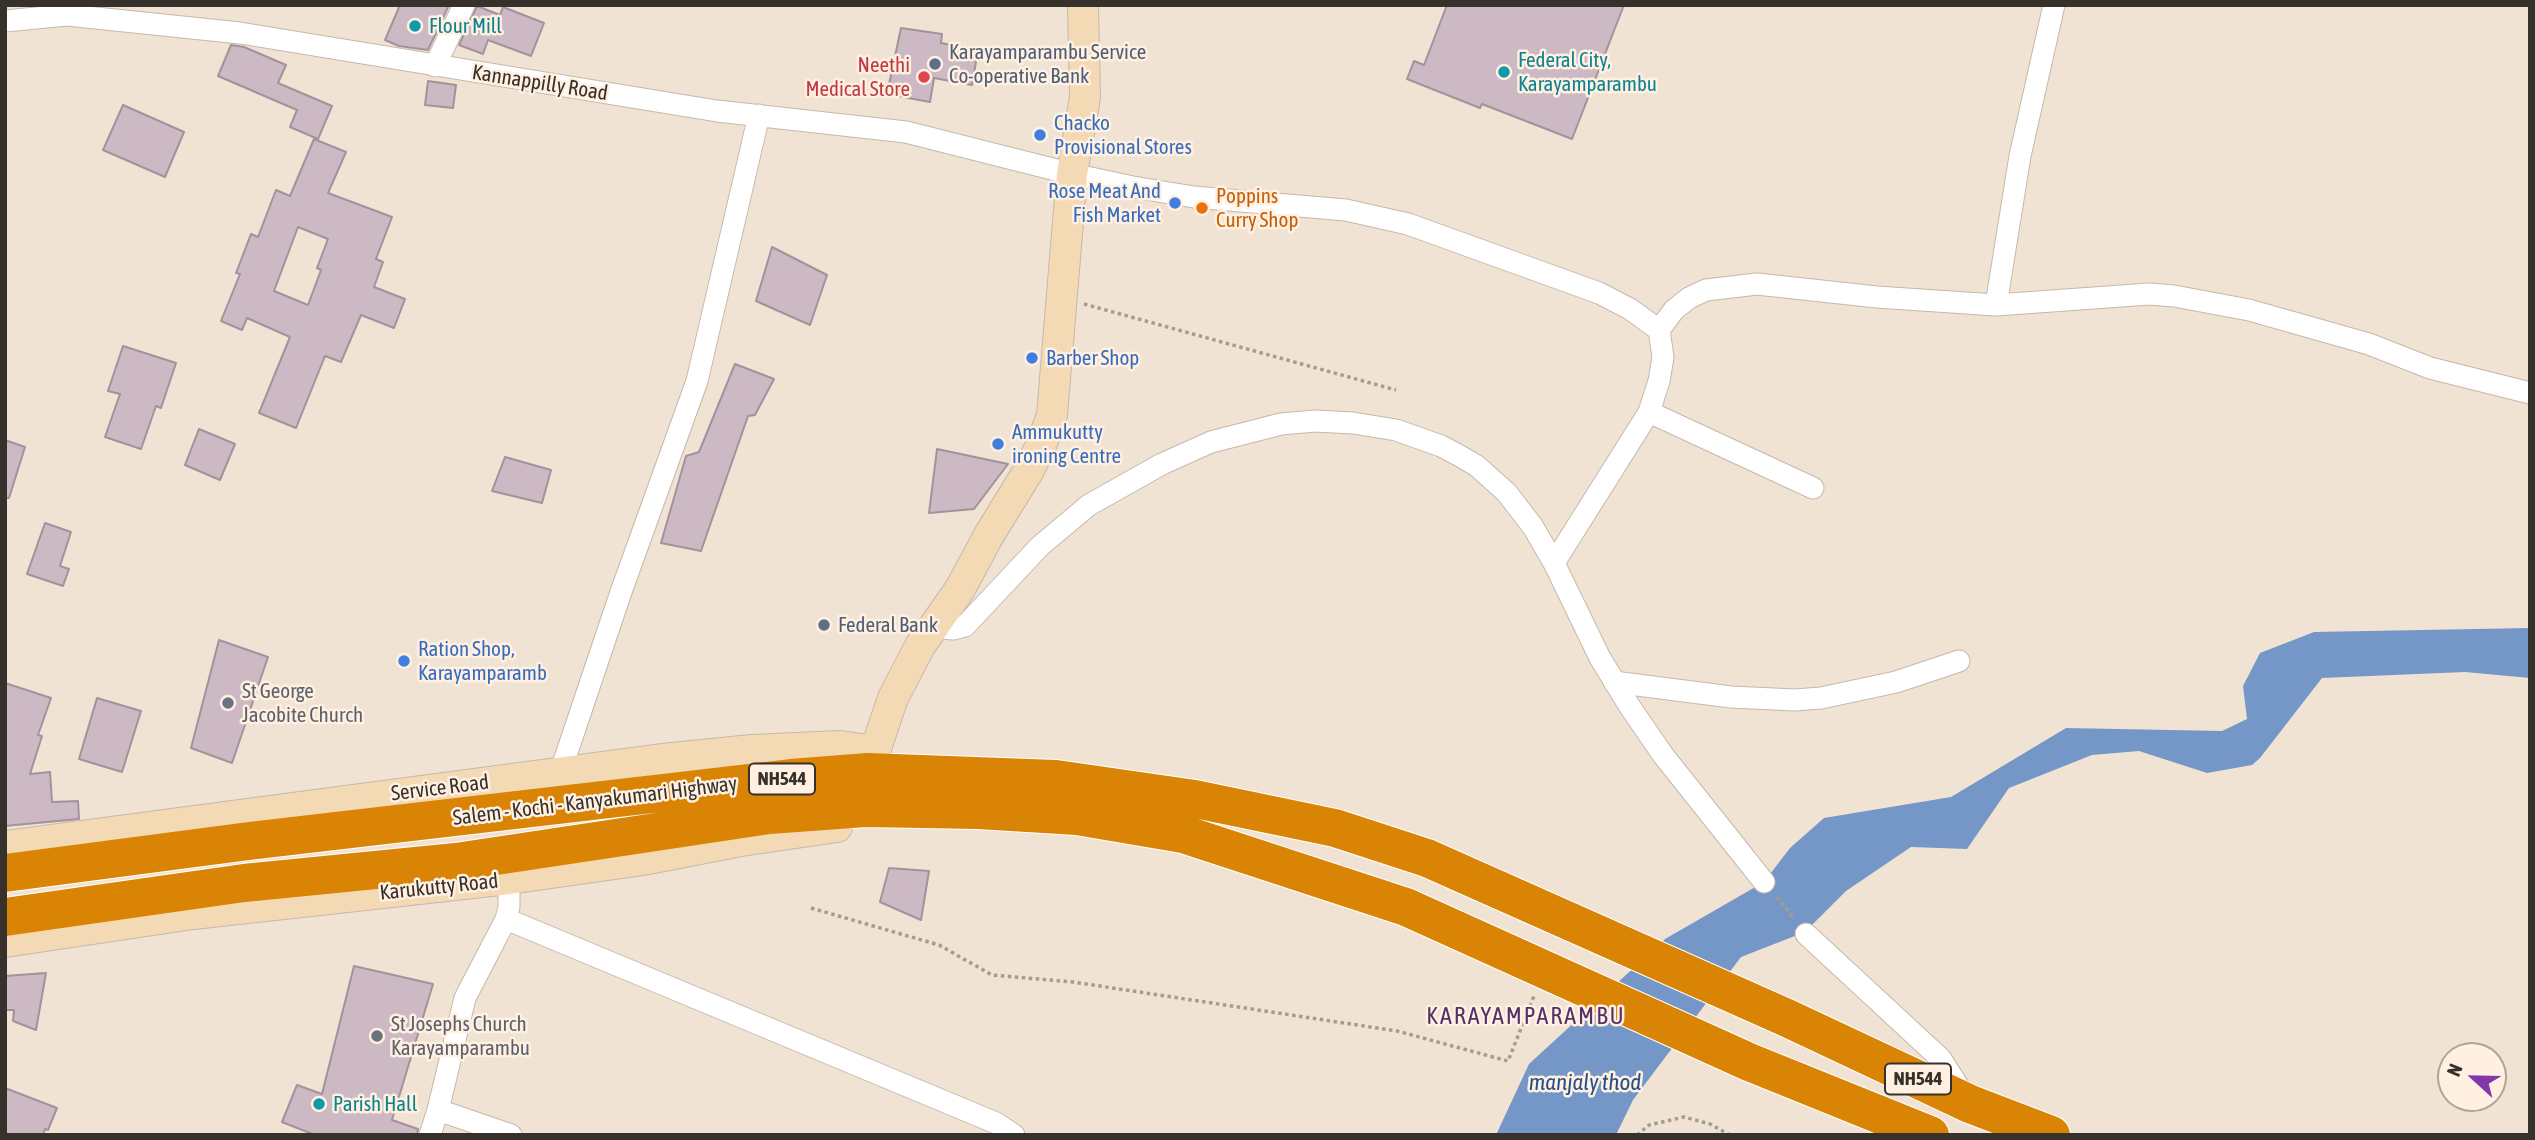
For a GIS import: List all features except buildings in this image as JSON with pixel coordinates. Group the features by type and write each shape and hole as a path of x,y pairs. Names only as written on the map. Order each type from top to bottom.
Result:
{"highway":[{"name":"Salem - Kochi - Kanyakumari Highway","path":"5,873 679,790 870,777 1056,779 1195,799 1335,828 1427,858 1787,1018 1970,1104"},
{"name":"Salem - Kochi - Kanyakumari Highway","path":"5,917 244,883 456,862 769,815 870,777 978,810 1077,816 1182,834 1406,907 1535,963"},
{"name":"NH544","path":"1535,963 1749,1062 1930,1135"},
{"name":"NH544","path":"1970,1104 2051,1135"}],"street":[{"path":"435,66 464,5"},
{"path":"870,777 893,698 931,627 960,589 1042,443 1052,415 1072,174 1085,97 1083,5"},
{"path":"1996,305 2020,156 2054,5"},
{"name":"Kannappilly Road","path":"5,21 67,15 240,33 717,111 906,132 1072,174 1194,197 1346,210 1408,224 1599,293 1630,309 1659,330"},
{"path":"560,773 621,592 697,381 759,115"},
{"path":"1554,563 1649,412 1659,381 1662,357 1659,330 1674,310 1689,298 1706,290 1757,284 1877,297 1996,305 2149,294 2199,299 2249,310 2369,344 2430,368 2530,393"},
{"path":"1649,412 1813,488"},
{"path":"931,627 960,629 971,622 1040,546 1089,505 1115,489 1211,442 1281,424 1315,421 1353,423 1396,430 1441,446 1477,466 1507,492 1533,527 1554,563 1614,682 1663,755 1765,882"},
{"path":"1614,682 1731,697 1795,700 1821,698 1896,682 1959,661"},
{"name":"Service Road","path":"5,846 662,759 752,750 840,746 870,777"},
{"name":"Karukutty Road","path":"5,942 193,914 509,879 643,860 741,841 837,827 853,819 870,777"},
{"path":"430,1135 465,998 506,919 509,879"},
{"path":"506,919 983,1117 1014,1135"},
{"path":"1806,934 1941,1059 1970,1104"},
{"path":"438,1110 511,1135"}],"path":[{"path":"1061,298 1396,390"},
{"path":"1765,882 1806,934"},
{"path":"811,908 939,945 992,975 1073,982 1397,1031 1508,1061 1535,963"},
{"path":"1637,1135 1649,1125 1684,1117 1710,1124 1730,1135"}],"water":[{"name":"manjaly thod","path":"2530,628 2530,678 2465,672 2322,678 2252,765 2207,773 2139,751 2092,755 2009,788 1967,849 1911,847 1846,891 1805,932 1741,957 1633,1100 1616,1135 1496,1135 1529,1064 1665,939 1764,882 1790,848 1824,818 1951,797 2066,728 2222,731 2247,719 2243,686 2260,653 2314,632"}],"place":[{"name":"Flour Mill","path":"415,26"},
{"name":"Karayamparambu Service Co-operative Bank","path":"935,64"},
{"name":"Federal City, Karayamparambu","path":"1504,72"},
{"name":"Neethi Medical Store","path":"924,77"},
{"name":"Chacko Provisional Stores","path":"1040,135"},
{"name":"Rose Meat And Fish Market","path":"1175,203"},
{"name":"Poppins Curry Shop","path":"1202,208"},
{"name":"Barber Shop","path":"1032,358"},
{"name":"Ammukutty ironing Centre","path":"998,444"},
{"name":"Federal Bank","path":"824,625"},
{"name":"Ration Shop, Karayamparamb","path":"404,661"},
{"name":"St George Jacobite Church","path":"228,703"},
{"name":"St Josephs Church Karayamparambu","path":"377,1036"},
{"name":"Parish Hall","path":"319,1104"}],"district":[{"name":"KARAYAMPARAMBU","path":"1526,1016"}]}
